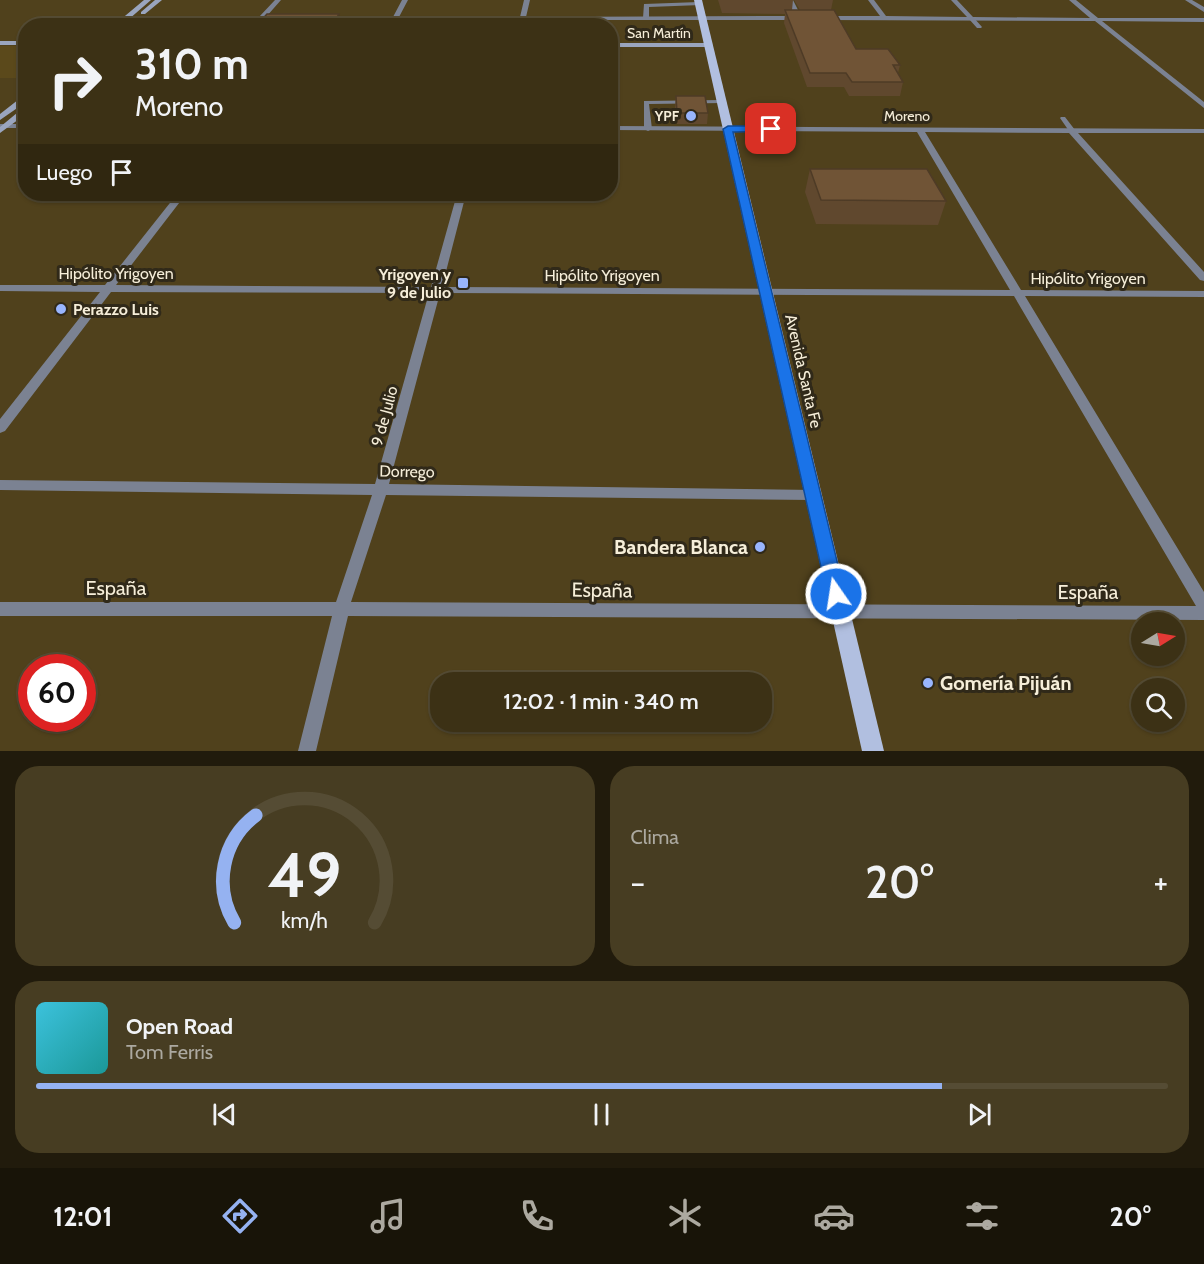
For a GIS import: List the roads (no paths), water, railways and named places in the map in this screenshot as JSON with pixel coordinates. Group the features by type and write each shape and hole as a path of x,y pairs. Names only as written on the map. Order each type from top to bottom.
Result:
{"main road":[{"path":"126,18 148,0"},
{"path":"137,18 159,0"},
{"name":"Avenida Santa Fe","path":"698,2 873,751"},
{"path":"0,43 18,43"},
{"name":"San Martín","path":"618,45 708,45"},
{"path":"0,118 18,104"},
{"path":"2,127 18,116"}],"street":[{"path":"262,18 278,0"},
{"path":"395,18 405,0"},
{"path":"523,18 526,0"},
{"path":"790,0 799,18"},
{"path":"871,0 884,18"},
{"path":"954,0 972,19"},
{"path":"1072,0 1204,106"},
{"path":"1188,0 1204,10"},
{"path":"618,19 810,18"},
{"path":"821,18 1204,20"},
{"path":"2,127 18,126"},
{"name":"Moreno","path":"618,129 1204,131"},
{"path":"920,130 1204,606"},
{"path":"1071,130 1204,278"},
{"path":"0,428 176,201"},
{"name":"9 de Julio","path":"307,751 342,607 381,488 460,201"},
{"name":"Hipólito Yrigoyen","path":"0,288 1204,294"},
{"name":"Dorrego","path":"0,485 813,495"},
{"name":"España","path":"0,609 342,607 841,614 1204,613"}],"lane":[{"path":"646,18 646,5 698,2"},
{"path":"972,19 979,27"},
{"path":"648,129 646,102 722,102"},
{"path":"1063,118 1071,130"}],"place":[{"name":"YPF","path":"691,116"},
{"name":"Yrigoyen y 9 de Julio","path":"463,283"},
{"name":"Perazzo Luis","path":"61,309"},
{"name":"Bandera Blanca","path":"760,547"},
{"name":"Gomería Pijuán","path":"928,683"}]}
